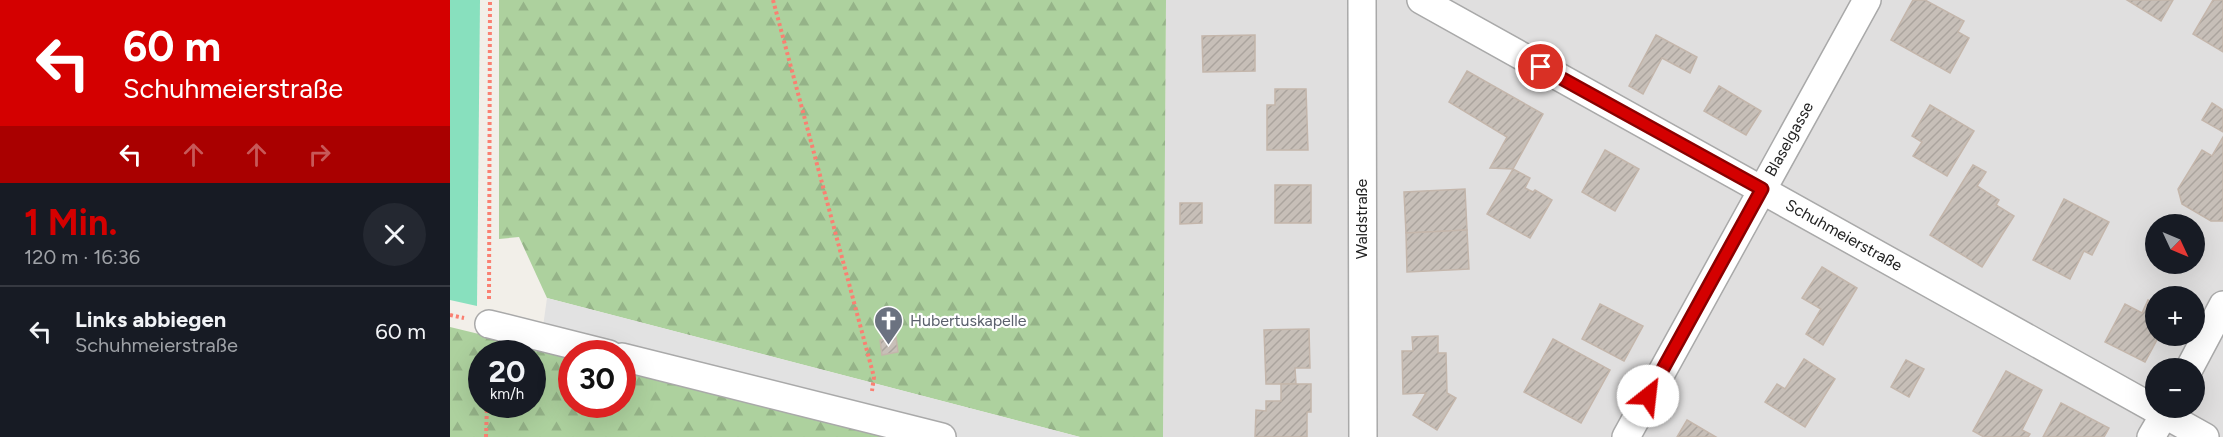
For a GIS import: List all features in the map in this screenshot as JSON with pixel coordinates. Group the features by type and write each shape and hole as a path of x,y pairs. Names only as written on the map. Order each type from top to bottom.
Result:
{"street":[{"name":"Waldstraße","path":"1362,0 1361,415 1363,437"},
{"name":"Schuhmeierstraße","path":"1420,0 1762,189 2161,420 2205,437"},
{"name":"Blaselgasse","path":"1626,437 1867,0"},
{"path":"2195,358 2223,305"},
{"path":"489,324 558,341"},
{"path":"636,361 942,437"}],"path":[{"path":"489,324 490,0"},
{"path":"773,0 874,377 868,419"},
{"path":"486,437 487,418"}],"shaded area":[{"path":"1166,0 2223,0 2223,437 1163,437"},
{"path":"547,298 1080,437 901,437 636,372 636,340 558,340 558,352 546,349 546,340 541,340"}],"green space":[{"path":"450,0 480,0 477,306 450,300"},
{"path":"499,0 1166,0 1163,437 1080,437 547,298 519,237 499,239"},
{"path":"450,327 504,340 468,340 468,418 546,418 546,350 558,353 558,418 636,418 636,372 901,437 450,437"}],"building":[{"path":"1913,0 1925,0 1964,21 1958,32 1969,38 1950,73 1891,40"},
{"path":"2127,0 2173,0 2161,21"},
{"path":"2213,0 2223,0 2223,52 2193,34"},
{"path":"1255,35 1255,71 1203,72 1202,36"},
{"path":"1656,35 1697,57 1690,73 1662,58 1643,94 1629,86"},
{"path":"1467,71 1543,114 1513,169 1490,168 1507,137 1449,102"},
{"path":"1719,86 1761,111 1746,135 1704,111"},
{"path":"1275,89 1306,89 1308,150 1267,150 1267,105 1275,105"},
{"path":"2212,103 2223,110 2223,132 2202,120"},
{"path":"1930,105 1974,131 1947,176 1913,156 1922,142 1912,136"},
{"path":"2223,137 2223,221 2211,221 2205,217 2205,214 2199,214 2182,204 2178,189 2202,150 2212,156"},
{"path":"1605,150 1639,169 1615,211 1582,192"},
{"path":"1973,165 1986,172 1977,186 1999,200 1996,205 2014,216 1982,267 1930,235"},
{"path":"1513,169 1530,178 1525,188 1533,192 1535,190 1552,200 1530,238 1487,214"},
{"path":"1275,185 1311,185 1311,223 1275,223"},
{"path":"1465,189 1467,230 1406,233 1404,192"},
{"path":"2064,199 2109,222 2092,255 2084,251 2070,279 2033,260"},
{"path":"1180,203 1202,203 1202,223 1180,224"},
{"path":"1467,230 1469,269 1407,272 1406,233"},
{"path":"1822,267 1857,288 1823,345 1806,334 1821,309 1802,298"},
{"path":"1600,304 1643,326 1624,361 1582,339"},
{"path":"2125,304 2142,313 2145,306 2145,346 2154,346 2145,358 2145,362 2105,342"},
{"path":"1309,329 1310,368 1295,368 1296,384 1266,384 1264,330"},
{"path":"1438,336 1438,353 1446,353 1447,393 1456,398 1437,430 1413,415 1426,393 1403,394 1402,351 1413,351 1412,337"},
{"name":"Hubertuskapelle","path":"896,337 898,352 882,355 880,340"},
{"path":"1553,339 1610,370 1581,423 1524,392"},
{"path":"1804,359 1835,379 1805,427 1765,402 1777,384 1785,389"},
{"path":"1906,360 1924,369 1909,397 1891,387"},
{"path":"2006,371 2042,390 2022,430 2030,434 2028,437 1984,437 1973,431"},
{"path":"1281,384 1311,384 1311,412 1307,412 1307,437 1255,437 1256,410 1266,411 1266,401 1281,401"},
{"path":"2061,403 2109,428 2104,437 2043,437"},
{"path":"1687,420 1716,437 1677,437"}],"place":[{"name":"Hubertuskapelle","path":"889,346"}],"route":[{"path":"1541,67 1762,189 1648,396"}]}
